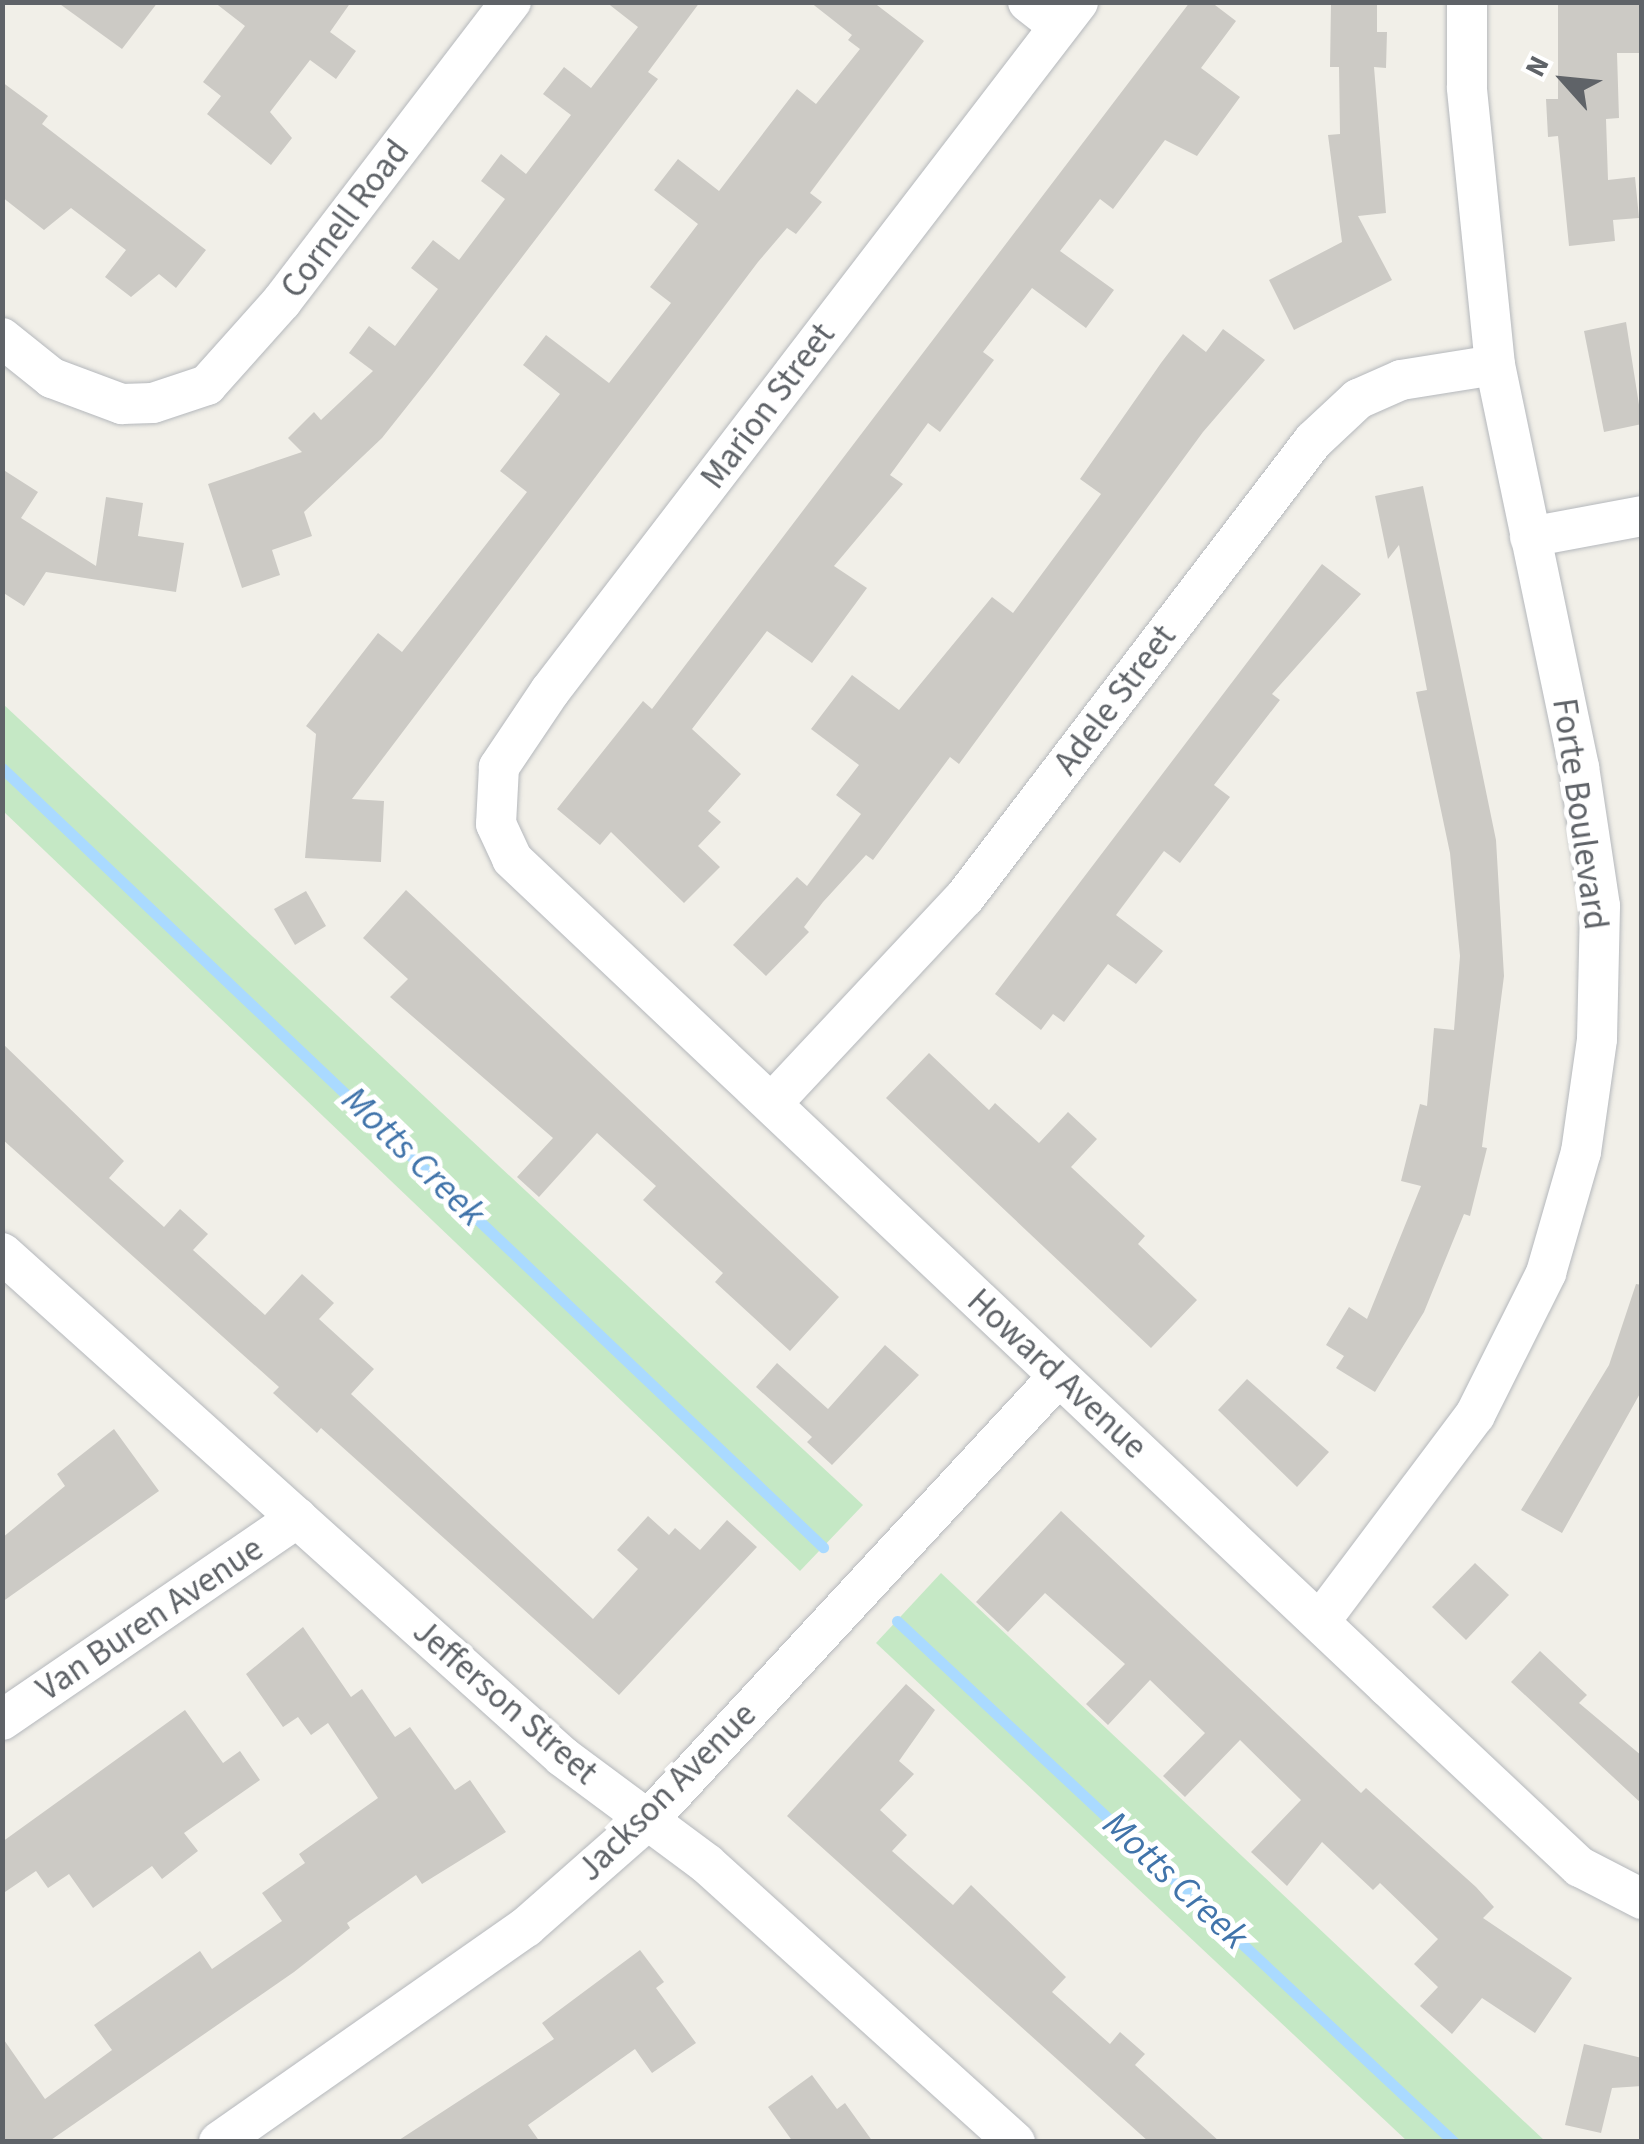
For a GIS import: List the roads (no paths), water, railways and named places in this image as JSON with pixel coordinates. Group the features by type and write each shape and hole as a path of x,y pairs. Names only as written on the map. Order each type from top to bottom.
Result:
{"street":[{"name":"Cornell Road","path":"2,338 52,378 88,396 153,404 208,385 238,356 510,2"},
{"name":"Forte Boulevard","path":"1321,1620 1475,1415 1546,1272 1581,1152 1597,1038 1600,906 1495,365 1466,87 1468,2"},
{"name":"Marion Street","path":"496,824 498,766 1055,10"},
{"name":"Adele Street","path":"772,1104 965,896 1313,441 1358,400 1401,380 1495,365"},
{"path":"1530,538 1642,516"},
{"name":"Howard Avenue","path":"496,824 512,859 1058,1377 1580,1867 1641,1899"},
{"name":"Jefferson Street","path":"2,1253 562,1757 707,1864 1014,2142"},
{"name":"Jackson Avenue","path":"219,2142 526,1927 648,1820 1058,1377"},
{"name":"Van Buren Avenue","path":"2,1720 296,1518"}],"waterway":[{"name":"Motts Creek","path":"2,768 823,1547"},
{"name":"Motts Creek","path":"897,1621 1454,2142"}]}
